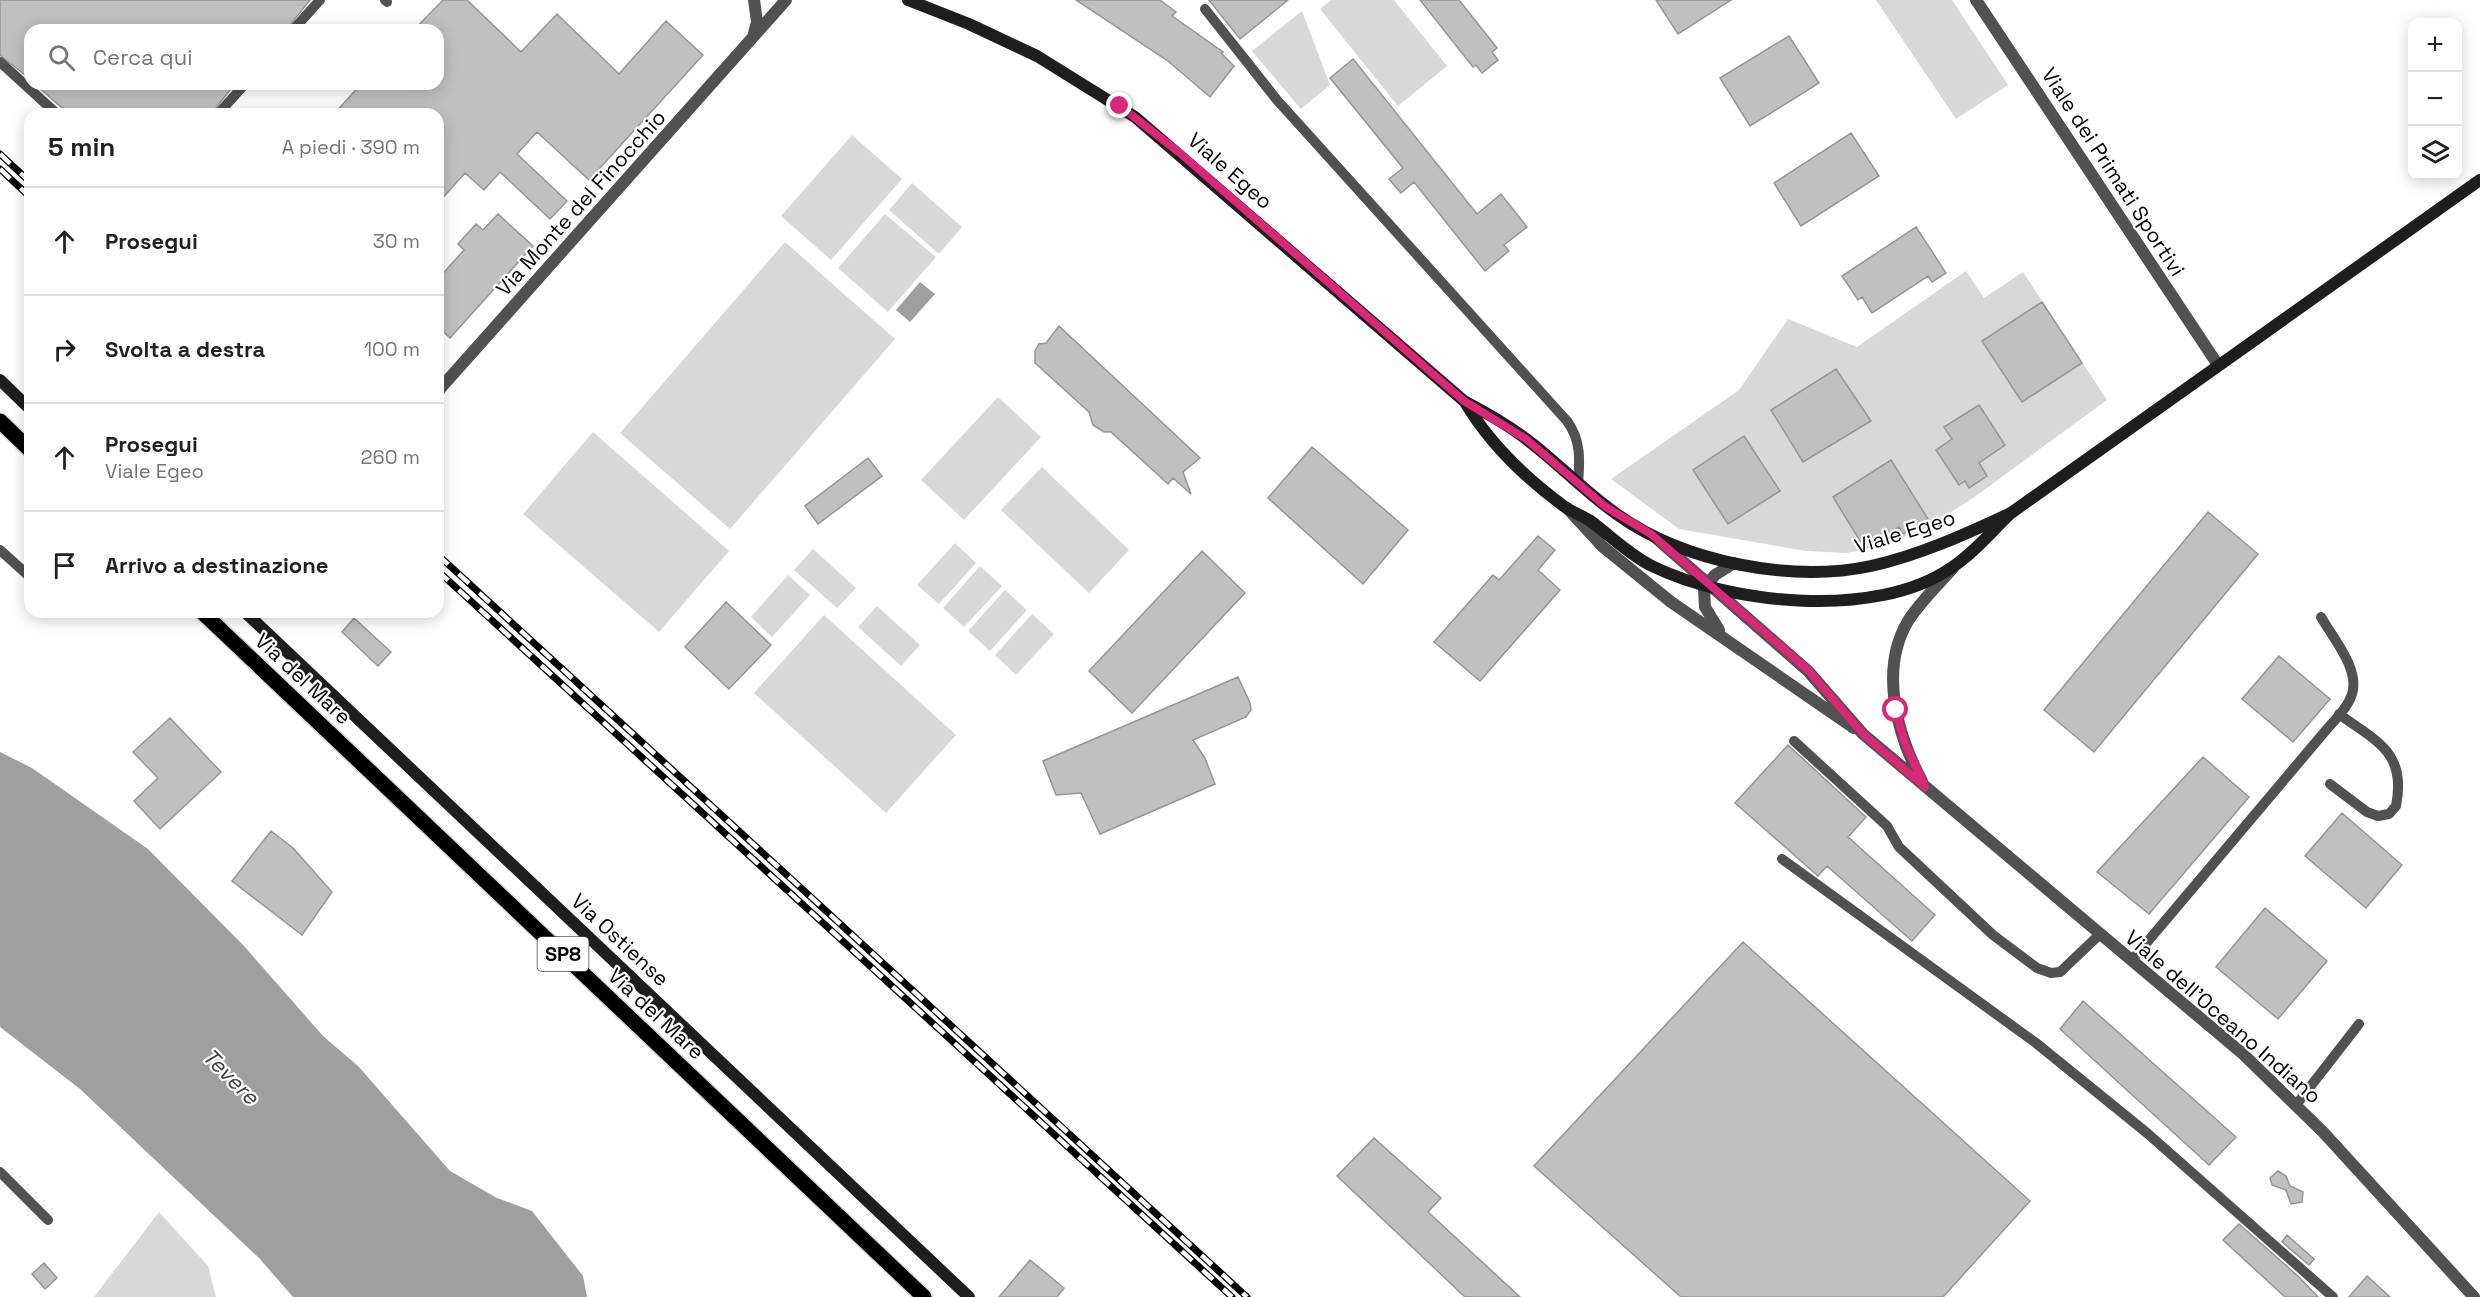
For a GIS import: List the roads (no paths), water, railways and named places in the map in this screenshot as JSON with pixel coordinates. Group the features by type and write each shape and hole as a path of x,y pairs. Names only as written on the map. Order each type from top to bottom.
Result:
{"main road":[{"name":"Viale Egeo","path":"908,0 969,24 1018,47 1060,69 1135,117 1464,401 1526,439 1620,516 1651,534 1692,551 1734,563 1817,572 1869,566 1942,544 2011,513"},
{"name":"Viale Egeo","path":"1464,401 1496,444 1567,508 1588,520 1630,553 1652,566 1706,584 1779,600 1833,601 1901,589 1953,568 2011,513 2480,180"},
{"path":"0,380 24,403"},
{"path":"0,421 24,444"},
{"name":"Via del Mare","path":"208,618 924,1297"},
{"name":"Via Ostiense","path":"251,618 969,1297"}],"street":[{"path":"753,40 757,22 754,0"},
{"name":"Via Monte del Finocchio","path":"444,384 753,40 786,0"},
{"name":"Viale dei Primati Sportivi","path":"1976,0 2218,365"},
{"name":"Viale dell'Oceano Indiano","path":"1567,508 1586,531 1644,581 1815,704 1863,734 2243,1054 2296,1105 2474,1297"},
{"name":"Viale Egeo","path":"1651,534 1706,584"},
{"path":"1706,584 1714,575 1734,563"},
{"name":"Viale dell'Oceano Indiano","path":"1925,787 1911,761 1897,718 1896,660 1908,621 1953,568"},
{"name":"Viale dell'Oceano Indiano","path":"1706,584 1705,607 1724,637"},
{"name":"Viale dell'Oceano Indiano","path":"1706,584 1808,670 1863,734"}],"lane":[{"path":"298,24 320,0"},
{"path":"1205,9 1277,100 1567,421 1575,434 1579,449 1578,483"},
{"path":"0,62 24,84"},
{"path":"31,90 50,108"},
{"path":"223,108 239,90"},
{"path":"0,550 24,572"},
{"path":"2132,960 2339,714 2352,693 2353,679 2349,665 2321,617"},
{"path":"2330,784 2372,814 2389,814 2396,806 2396,778 2389,753 2377,739 2339,714"},
{"path":"1794,741 1887,826 1899,847 1993,935 2037,968 2051,973 2060,972 2100,934"},
{"path":"1782,859 2036,1043 2147,1133 2333,1297"},
{"path":"2296,1105 2359,1024"},
{"path":"0,1172 48,1220"}],"water":[{"path":"920,282 935,294 910,322 896,310"},
{"name":"Tevere","path":"0,752 32,768 148,849 244,946 323,1036 358,1066 450,1171 497,1198 532,1211 583,1276 587,1297 293,1297 259,1258 80,1089 0,1027"}],"railway":[{"path":"0,154 24,176"},
{"path":"0,169 24,191"},
{"path":"444,561 1247,1297"},
{"path":"444,576 1232,1297"}]}
